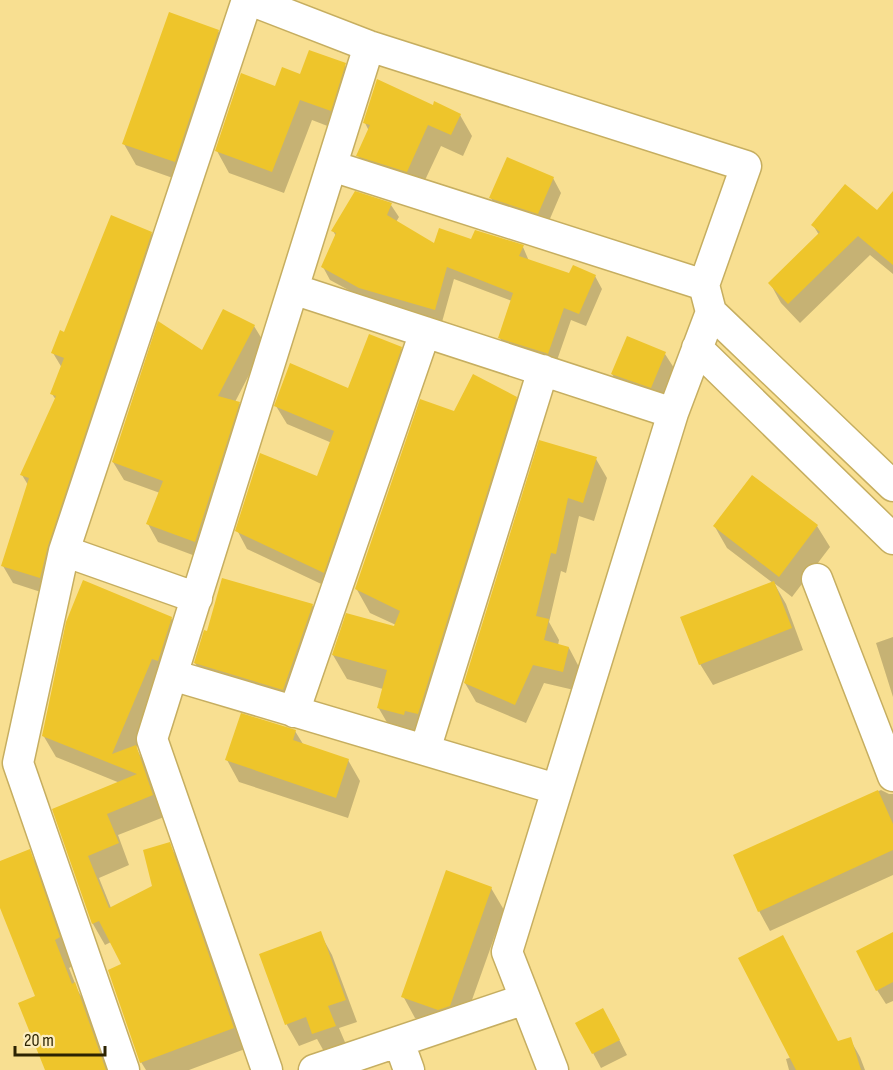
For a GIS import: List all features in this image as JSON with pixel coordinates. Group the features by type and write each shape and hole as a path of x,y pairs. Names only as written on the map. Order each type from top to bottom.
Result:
{"street":[{"path":"124,1070 18,763 64,551 248,0 369,46 746,166 708,298 697,348 673,413 507,952 553,1070"},
{"path":"267,1070 152,739 369,46"},
{"path":"332,166 708,298 893,486"},
{"path":"293,289 673,413"},
{"path":"294,711 425,332"},
{"path":"697,348 893,539"},
{"path":"425,750 543,370"},
{"path":"64,551 196,597"},
{"path":"817,579 893,776"},
{"path":"172,675 556,789"},
{"path":"314,1070 525,999"},
{"path":"399,1042 409,1070"}],"building":[{"path":"169,12 219,30 175,162 122,144"},
{"path":"309,50 346,63 331,111 300,100 272,172 215,151 241,73 275,86 282,67 300,74"},
{"path":"377,79 433,105 434,101 461,114 451,135 428,125 407,172 356,156 370,125 363,123"},
{"path":"507,157 554,177 538,214 489,198"},
{"path":"845,184 877,210 893,191 893,265 858,236 788,304 768,283 820,232 811,225"},
{"path":"355,191 392,203 387,215 434,243 439,228 471,239 475,230 524,245 519,256 569,273 573,265 596,275 579,314 564,308 548,354 498,338 513,293 447,267 435,310 359,288 321,267 336,233 331,231"},
{"path":"111,215 152,232 48,546 40,578 1,566 29,478 20,475 56,396 50,394 64,358 51,353 60,330 64,332"},
{"path":"223,309 255,325 218,396 240,402 195,542 146,524 163,481 112,462 158,321 202,350"},
{"path":"369,334 402,347 324,573 235,531 260,453 317,476 334,431 274,406 290,363 348,388"},
{"path":"627,336 666,352 651,388 611,374"},
{"path":"473,374 517,397 418,714 405,711 404,715 377,708 387,670 332,655 346,613 394,626 400,611 355,589 420,399 454,411"},
{"path":"539,440 597,457 583,503 568,498 556,554 551,553 536,616 549,619 544,640 569,647 563,672 533,665 515,705 464,683"},
{"path":"752,475 818,525 779,577 713,526"},
{"path":"222,578 313,604 283,690 194,663 204,630 207,631"},
{"path":"83,580 172,617 158,661 152,659 112,754 136,745 153,795 107,814 119,843 88,856 109,908 152,886 143,850 170,842 234,1028 140,1063 108,970 121,964 99,921 92,924 52,809 137,774 42,736 66,622"},
{"path":"774,581 792,628 699,665 680,617"},
{"path":"241,713 296,730 293,740 349,759 336,798 225,760"},
{"path":"878,790 893,824 893,850 758,912 733,855"},
{"path":"30,849 60,937 55,940 72,984 75,982 106,1070 45,1070 18,1003 35,996 0,908 0,861"},
{"path":"446,870 492,887 450,1006 438,1010 401,997"},
{"path":"321,931 346,1000 328,1006 336,1026 312,1034 306,1017 285,1025 259,954"},
{"path":"893,932 893,982 876,991 856,951"},
{"path":"783,935 838,1041 851,1037 861,1070 796,1070 738,958"},
{"path":"603,1008 620,1040 592,1054 575,1023"}]}
